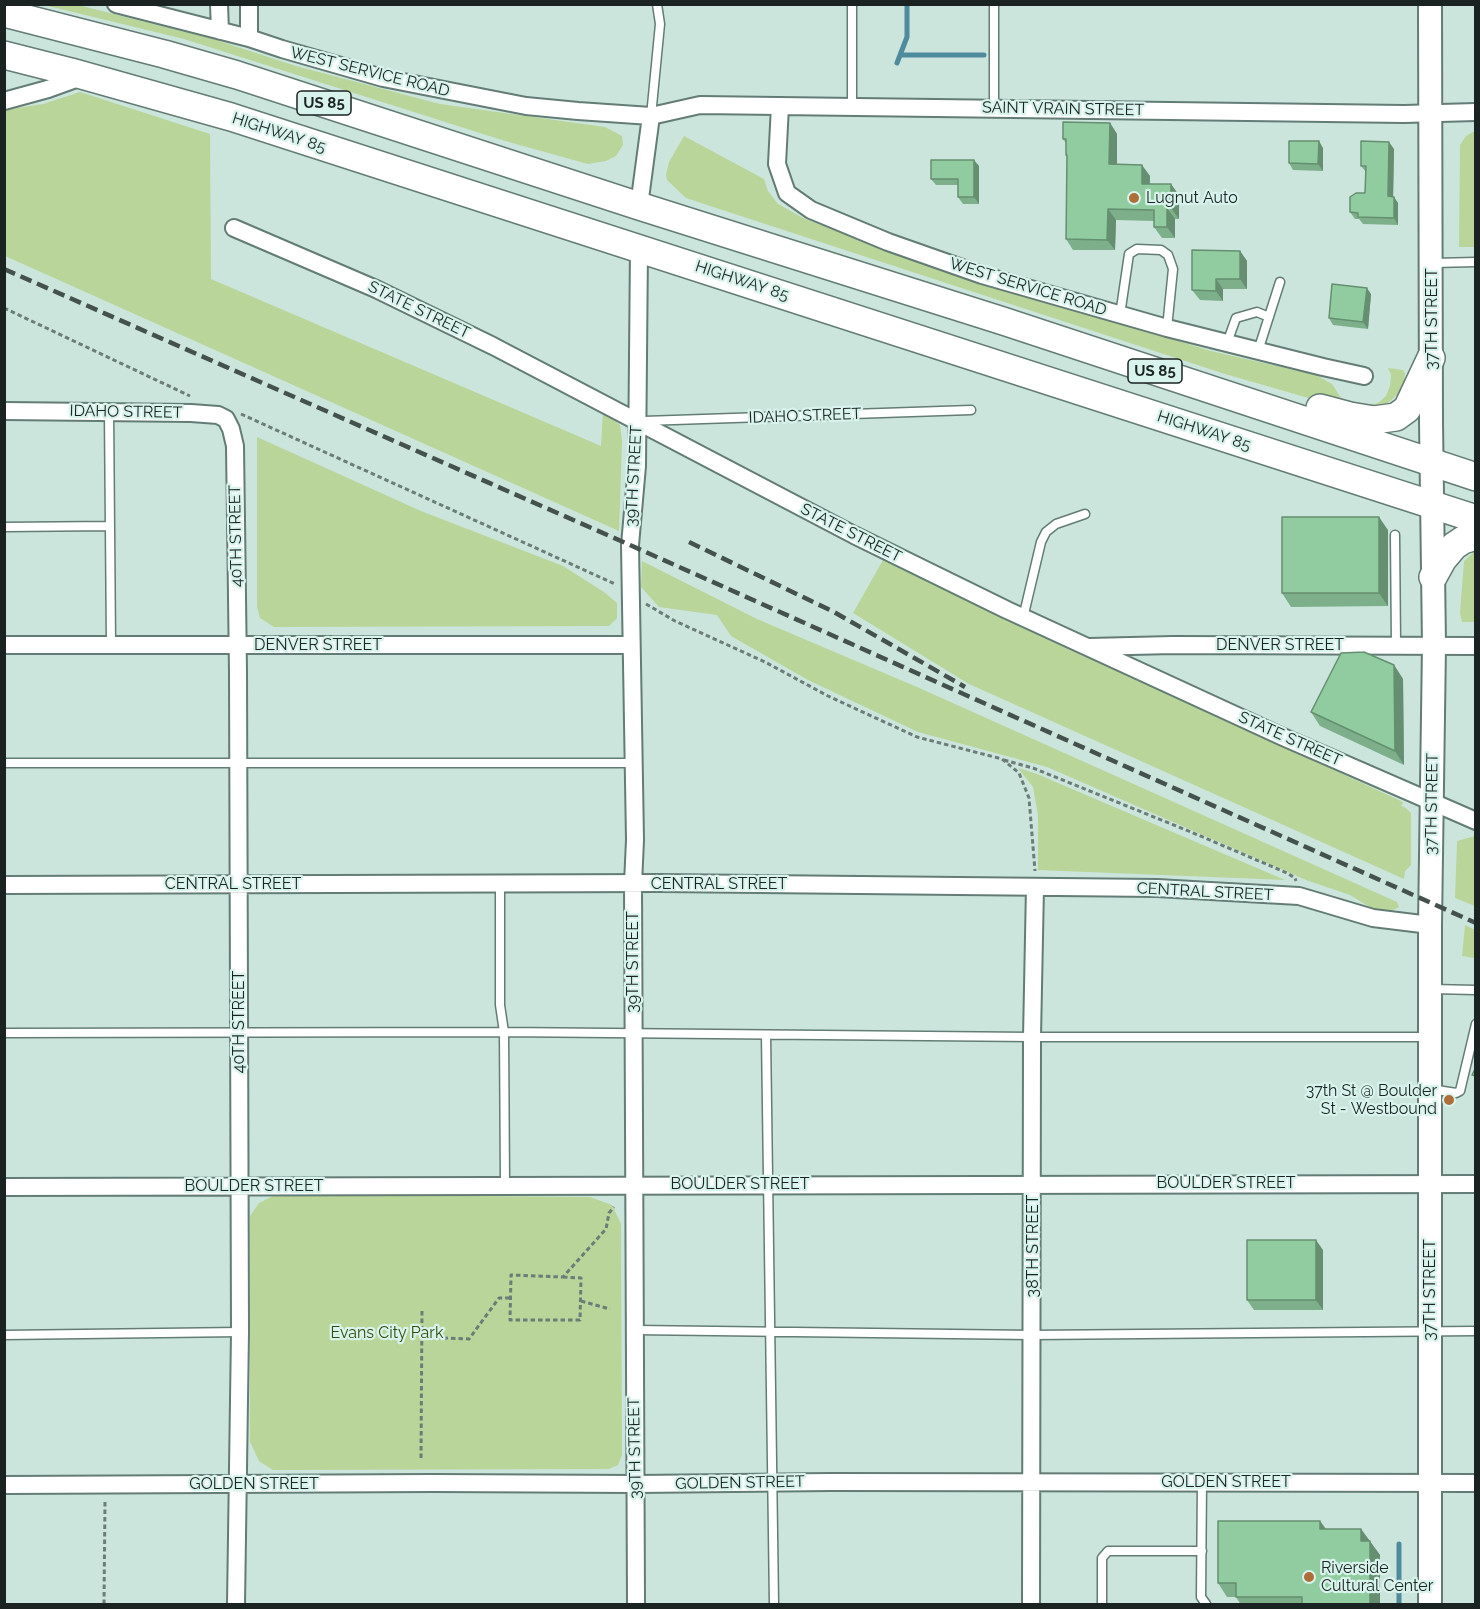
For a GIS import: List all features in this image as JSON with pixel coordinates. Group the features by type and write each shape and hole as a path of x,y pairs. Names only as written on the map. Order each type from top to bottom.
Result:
{"highway":[{"name":"US 85","path":"4,13 237,75 1476,477"},
{"name":"HIGHWAY 85","path":"4,55 231,117 1476,519"},
{"path":"1219,392 1250,388 1350,416 1374,420 1396,417 1407,409 1431,358"},
{"path":"1433,577 1443,559 1454,546 1476,536"}],"main road":[{"name":"37TH STREET","path":"1430,1605 1430,925 1434,645 1431,462 1431,4"}],"street":[{"name":"WEST SERVICE ROAD","path":"116,4 249,38 282,50 372,75 440,90 526,106 651,116"},
{"path":"219,4 220,31"},
{"path":"249,4 249,38"},
{"path":"4,101 84,76"},
{"name":"SAINT VRAIN STREET","path":"651,116 699,105 1404,114 1476,112"},
{"name":"WEST SERVICE ROAD","path":"780,106 777,164 787,194 811,210 888,242 982,275 1167,328 1364,376"},
{"path":"639,206 651,116"},
{"name":"STATE STREET","path":"234,228 376,289 493,346 585,397 638,421 854,535 1023,618 1283,737 1476,821"},
{"name":"39TH STREET","path":"636,1605 634,763 630,545 637,466 639,248"},
{"name":"IDAHO STREET","path":"4,411 218,415 226,419 233,439"},
{"name":"40TH STREET","path":"233,439 239,764 240,1332 236,1605"},
{"name":"DENVER STREET","path":"4,645 631,645"},
{"name":"DENVER STREET","path":"1085,647 1476,646"},
{"name":"CENTRAL STREET","path":"4,885 633,884 1157,888 1299,896 1373,918 1430,925"},
{"name":"38TH STREET","path":"1031,1605 1032,1037 1035,887"},
{"name":"BOULDER STREET","path":"4,1186 1476,1184"},
{"name":"GOLDEN STREET","path":"4,1485 1476,1483"}],"lane":[{"path":"651,116 660,24 657,4"},
{"path":"852,4 852,107"},
{"path":"994,4 994,109"},
{"path":"1120,315 1129,254 1137,249 1161,250 1168,255 1173,269 1167,328"},
{"path":"1432,263 1476,262"},
{"path":"1258,351 1280,282"},
{"path":"1227,342 1236,318 1257,312 1269,317"},
{"name":"IDAHO STREET","path":"638,421 971,410"},
{"path":"109,412 111,645"},
{"path":"1023,618 1041,542 1046,532 1056,524 1085,514"},
{"path":"4,527 110,526"},
{"path":"1395,535 1396,645"},
{"path":"4,763 634,763"},
{"path":"500,885 500,1005 504,1032 505,1185"},
{"path":"1430,989 1476,990"},
{"path":"1430,1089 1456,1093 1460,1091 1476,1024"},
{"path":"4,1034 504,1032 1032,1037 1430,1036"},
{"path":"766,1035 774,1605"},
{"path":"634,1330 1032,1335 1476,1331"},
{"path":"4,1335 240,1332"},
{"path":"1202,1482 1202,1597 1206,1605"},
{"path":"1102,1605 1102,1558 1108,1551 1202,1551"}],"path":[{"path":"4,308 191,396"},
{"path":"231,411 252,418 608,580 675,621 765,662 828,696 917,737 1033,768 1287,873 1295,878 1299,896"},
{"path":"1002,759 1019,773 1029,798 1034,842 1035,887"},
{"path":"563,1277 606,1229 609,1212 614,1207"},
{"path":"512,1275 563,1277 581,1278 580,1320 510,1320 512,1275"},
{"path":"421,1337 469,1339 499,1298 511,1298"},
{"path":"580,1301 610,1309"},
{"path":"421,1458 422,1308"},
{"path":"104,1605 105,1485"}],"green space":[{"path":"44,5 78,5 213,39 296,66 440,104 605,127 622,136 623,145 616,156 606,161 588,164 505,141 184,39"},
{"path":"80,92 210,134 211,279 601,446 603,411 620,425 622,441 619,531 5,256 5,110 43,104"},
{"path":"1475,131 1475,247 1459,247 1460,145 1466,136"},
{"path":"684,136 764,179 768,191 778,204 805,219 941,269 1211,351 1316,375 1332,384 1341,398 1352,404 1364,406 1378,403 1386,396 1391,375 1388,368 1403,370 1404,383 1400,392 1386,405 1385,409 1343,408 1225,374 686,198 667,180 666,175 669,162"},
{"path":"257,437 421,511 563,566 617,603 617,618 609,626 274,627 260,618 257,607"},
{"path":"1475,551 1475,628 1474,622 1462,622 1460,613 1464,561"},
{"path":"883,560 1403,802 1401,806 1411,813 1411,865 1405,871 1404,879 969,684 853,613"},
{"path":"642,561 757,619 917,687 1397,902 1399,907 1389,912 1373,909 1350,895 1306,880 1047,767 918,732 808,680 731,636 717,615 659,607 641,587"},
{"path":"1018,768 1037,774 1285,880 1038,870 1038,815 1033,787"},
{"path":"1476,836 1475,906 1455,898 1457,841"},
{"path":"1465,925 1475,930 1475,958 1462,956"},
{"name":"Evans City Park","path":"277,1194 590,1197 612,1205 621,1224 622,1455 618,1465 609,1469 273,1470 259,1461 250,1442 250,1216 259,1203"}],"building":[{"path":"1063,122 1110,123 1109,164 1142,165 1142,184 1171,184 1171,208 1167,208 1167,227 1154,227 1154,210 1108,209 1107,240 1066,239 1067,155 1066,139 1063,139"},
{"path":"1289,141 1319,141 1318,164 1289,163"},
{"path":"1361,141 1389,142 1388,196 1394,197 1394,218 1358,217 1358,213 1350,212 1350,197 1356,193 1365,193 1366,166 1361,166"},
{"path":"931,160 974,160 974,197 958,197 958,179 931,179"},
{"path":"1192,250 1240,251 1240,279 1216,279 1216,291 1192,290"},
{"path":"1332,284 1367,288 1363,322 1329,318"},
{"path":"1282,517 1379,517 1379,593 1282,593"},
{"path":"1364,652 1394,665 1395,751 1311,712 1341,653"},
{"path":"1247,1240 1316,1240 1316,1300 1247,1300"},
{"path":"1218,1521 1320,1521 1320,1529 1361,1529 1361,1541 1370,1541 1370,1605 1302,1605 1302,1597 1236,1597 1236,1583 1218,1583"}],"waterway":[{"path":"897,63 907,37 907,4"},
{"path":"900,55 984,55"},
{"path":"1399,1544 1399,1604"}],"railway":[{"path":"4,269 630,545 1476,923"},
{"path":"689,542 834,612 965,687"}],"place":[{"name":"Lugnut Auto","path":"1134,198"},
{"name":"37th St @ Boulder St - Westbound","path":"1449,1100"},
{"name":"Riverside Cultural Center","path":"1309,1577"}]}
